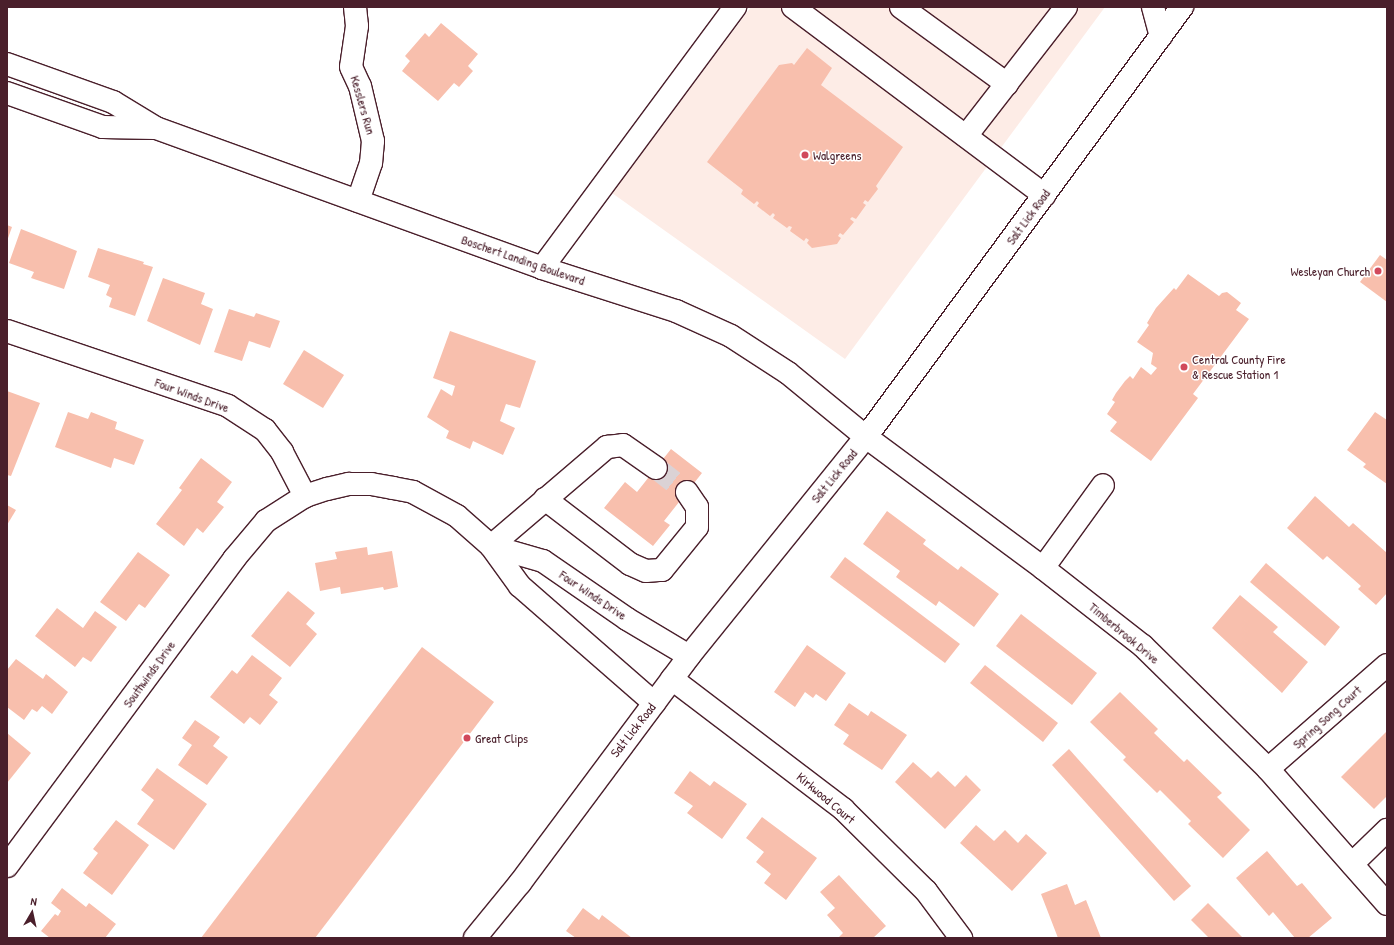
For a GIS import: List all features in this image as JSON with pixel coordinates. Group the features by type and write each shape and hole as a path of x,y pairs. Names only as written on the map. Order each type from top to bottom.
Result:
{"street":[{"path":"542,268 735,7"},
{"path":"793,7 1044,195"},
{"path":"902,7 1007,84"},
{"path":"966,136 1066,7"},
{"path":"1153,7 1161,36"},
{"name":"Salt Lick Road","path":"483,935 689,656 866,437 1182,7"},
{"name":"Kesslers Run","path":"357,8 351,67 360,86 373,141 372,163 358,201"},
{"name":"Boschert Landing Boulevard","path":"7,64 113,102 156,128 542,268 707,323 788,373 866,437"},
{"name":"Boschert Landing Boulevard","path":"7,93 103,127 156,128"},
{"name":"Four Winds Drive","path":"7,331 228,406 264,430 282,452 305,496 349,484 371,484 412,492 457,516 491,546 520,586 654,703"},
{"name":"Timberbrook Drive","path":"866,437 1043,568 1143,646 1268,769 1387,904"},
{"path":"491,546 607,447 623,445 656,468"},
{"path":"1043,568 1103,485"},
{"path":"545,499 630,564 646,572 662,570 697,527 697,508 687,492"},
{"name":"Southwinds Drive","path":"7,866 234,559 266,521 305,496"},
{"name":"Four Winds Drive","path":"491,546 543,562 627,619 689,656"},
{"name":"Spring Song Court","path":"1268,769 1387,665"},
{"name":"Kirkwood Court","path":"672,679 843,810 926,891 961,938"},
{"path":"1352,864 1387,830"}],"shaded area":[{"path":"751,7 1105,7 845,359 612,193"}],"building":[{"path":"441,23 478,54 468,66 473,71 459,87 454,83 438,101 402,71 410,61 405,56 425,33 429,37"},
{"name":"Walgreens","path":"807,48 832,68 821,85 903,147 876,186 878,189 868,202 865,200 863,203 866,205 856,219 852,217 850,219 854,222 843,235 840,233 838,236 841,238 837,244 812,248 807,243 809,240 806,238 804,241 790,231 792,227 789,226 787,228 773,218 775,215 773,213 770,216 757,206 759,203 757,201 754,204 741,194 743,190 707,162 779,65 792,63 794,65"},
{"path":"7,225 12,227 7,241"},
{"path":"21,229 77,251 64,289 31,278 34,272 9,263"},
{"path":"98,248 144,262 143,264 153,267 135,316 109,307 112,298 106,295 110,285 88,277"},
{"name":"Wesleyan Church","path":"1380,255 1387,260 1387,302 1360,282"},
{"name":"Central County Fire & Rescue Station 1","path":"1188,274 1219,296 1222,293 1227,292 1241,303 1236,310 1249,319 1193,394 1198,398 1151,461 1110,431 1117,422 1107,414 1115,402 1112,400 1116,393 1130,376 1133,379 1141,367 1151,375 1157,368 1151,364 1153,353 1137,342 1149,325 1147,323 1156,308 1174,288 1176,290"},
{"path":"163,278 205,293 201,304 213,309 200,345 147,321"},
{"path":"229,309 254,317 256,313 280,321 270,348 249,341 242,361 214,352"},
{"path":"450,331 536,361 520,408 506,404 500,421 515,428 503,455 473,441 470,449 446,438 449,431 427,417 441,389 452,396 455,386 433,378"},
{"path":"304,350 344,375 323,408 283,384"},
{"path":"7,391 40,403 11,476 7,475"},
{"path":"68,412 88,419 91,412 117,422 115,429 144,440 134,465 114,458 111,468 55,447"},
{"path":"1375,412 1387,420 1387,484 1363,467 1366,464 1347,450"},
{"path":"671,449 702,473 664,521 670,525 653,546 604,508 625,482 637,492"},
{"path":"201,458 232,482 217,502 224,507 203,533 197,528 184,546 156,524 182,490 179,488"},
{"path":"1315,496 1349,527 1353,523 1387,553 1387,593 1376,605 1358,589 1361,586 1327,556 1323,560 1287,528"},
{"path":"7,505 16,510 7,525"},
{"path":"887,511 926,540 923,544 958,570 961,566 999,594 974,627 939,601 936,606 896,577 900,571 863,544"},
{"path":"367,547 368,555 392,551 398,587 384,590 383,587 341,594 340,587 320,591 315,563 337,559 335,552"},
{"path":"138,552 170,575 145,608 139,604 126,621 100,602"},
{"path":"845,557 960,644 945,663 830,577"},
{"path":"1266,563 1340,627 1325,646 1250,582"},
{"path":"288,591 315,613 306,624 317,634 290,667 251,636"},
{"path":"1240,595 1278,627 1273,632 1308,662 1282,693 1212,628"},
{"path":"57,608 83,628 95,611 117,627 91,662 83,657 75,667 35,636"},
{"path":"1021,614 1097,673 1072,705 996,646"},
{"path":"807,645 846,673 826,701 816,694 813,698 805,692 795,707 774,692"},
{"path":"422,647 494,702 338,908 315,938 201,938"},
{"path":"252,655 282,678 269,695 278,702 260,725 250,717 244,724 210,697 232,670 237,674"},
{"path":"16,659 43,679 46,674 68,692 52,714 42,706 37,712 32,709 24,720 7,707 7,670"},
{"path":"985,665 1058,723 1043,742 970,683"},
{"path":"1120,692 1158,729 1154,733 1184,762 1187,759 1222,793 1217,797 1250,830 1223,858 1188,824 1191,821 1160,790 1157,793 1123,760 1126,757 1090,722"},
{"path":"849,703 868,716 871,711 907,735 882,770 843,744 849,735 834,725"},
{"path":"195,720 220,737 213,746 228,757 207,785 178,765 192,745 182,738"},
{"path":"1387,731 1387,796 1374,809 1341,777"},
{"path":"7,733 31,753 7,783"},
{"path":"1069,749 1191,886 1174,901 1052,765"},
{"path":"913,762 931,778 938,771 955,787 966,775 981,790 945,829 895,782"},
{"path":"157,768 207,804 174,850 137,824 154,800 141,790"},
{"path":"690,771 710,786 714,781 747,804 722,839 687,813 693,806 674,793"},
{"path":"762,817 817,858 786,900 764,883 771,874 756,862 764,852 746,838"},
{"path":"116,820 149,845 112,895 83,873 98,853 93,849"},
{"path":"976,825 994,841 1005,830 1018,843 1026,834 1047,853 1012,891 960,843"},
{"path":"1267,851 1297,886 1302,883 1332,918 1308,938 1295,938 1273,912 1269,916 1236,878"},
{"path":"839,875 886,926 873,938 838,938 843,933 827,915 835,908 820,892"},
{"path":"1067,884 1075,905 1086,900 1101,938 1058,938 1041,894"},
{"path":"62,888 86,907 89,903 116,924 105,938 50,938 41,931 55,914 58,916 61,911 51,903"},
{"path":"1208,903 1243,938 1209,938 1191,920"},
{"path":"583,908 599,920 602,915 632,938 576,938 566,931"}],"tunnel":[{"path":"656,468 687,492"}],"place":[{"name":"Walgreens","path":"805,155"},
{"name":"Wesleyan Church","path":"1378,271"},
{"name":"Central County Fire & Rescue Station 1","path":"1184,367"},
{"name":"Great Clips","path":"467,738"}]}
